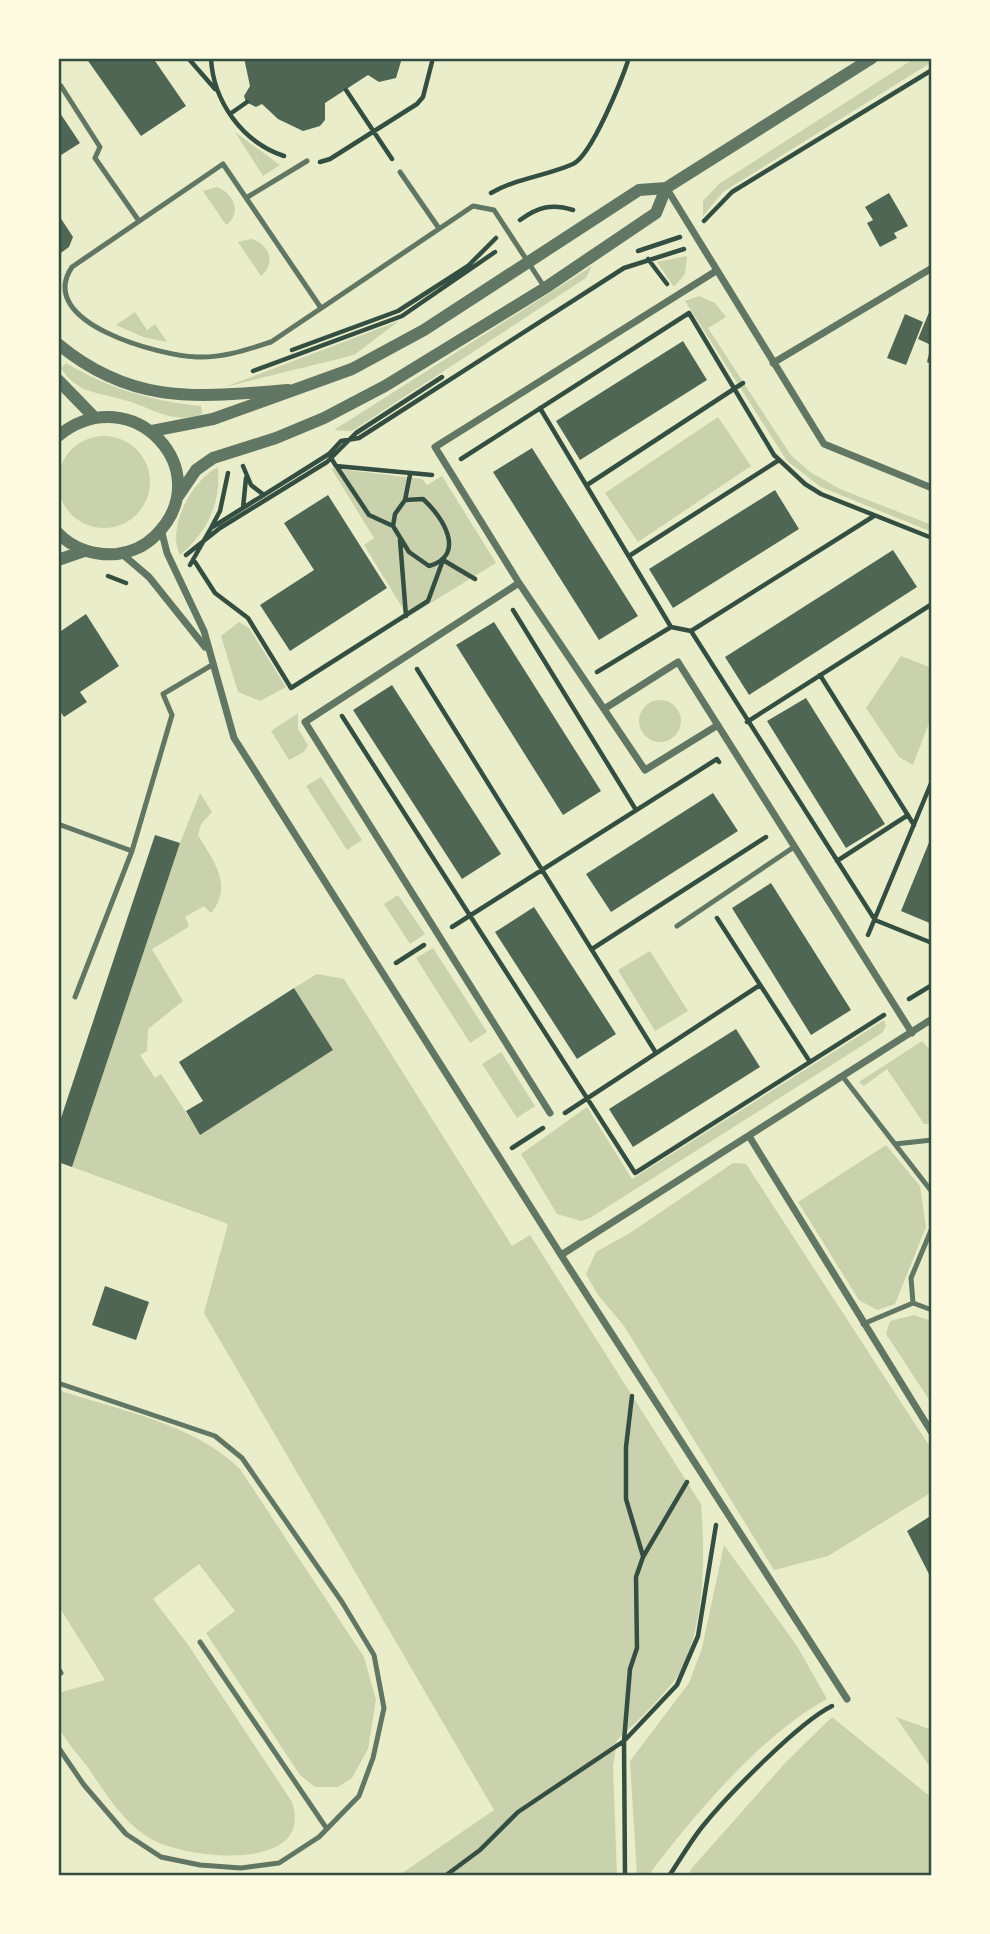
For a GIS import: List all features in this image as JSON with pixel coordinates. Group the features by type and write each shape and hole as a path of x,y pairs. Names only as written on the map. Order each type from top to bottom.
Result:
{"street":[{"path":"152,431 213,419 306,388 393,348 639,190 666,188 872,58"},
{"path":"666,188 824,444 932,488"},
{"path":"58,533 84,551 102,555 121,554 136,549 161,530 177,498 196,470 213,458 276,438 324,418 385,386 545,288 656,213 666,188"},
{"path":"773,363 932,268"},
{"path":"716,271 435,447 519,583 645,770 718,725"},
{"path":"58,344 80,362 143,390 209,397 306,388"},
{"path":"58,380 93,416"},
{"path":"58,436 72,424 93,416 114,415 134,420 152,431 166,446 174,464 177,498"},
{"path":"161,530 172,564 204,631 234,738 561,1255 847,1699"},
{"path":"58,560 84,551"},
{"path":"121,554 149,577 208,650"},
{"path":"519,583 305,722 550,1113"},
{"path":"604,709 678,662 912,1033"},
{"path":"561,1255 932,1019"},
{"path":"749,1136 932,1433"}],"lane":[{"path":"58,89 61,86 78,110 100,147 95,158 139,221"},
{"path":"246,198 307,161"},
{"path":"320,308 223,163 72,267 65,279 66,293 75,309 110,335 154,351 216,356 271,342 466,208 494,210 545,288"},
{"path":"400,172 438,227"},
{"path":"75,997 132,851 172,715 163,694 212,665"},
{"path":"58,824 132,851"},
{"path":"677,926 794,847"},
{"path":"843,1077 932,1192"},
{"path":"895,1144 932,1140"},
{"path":"913,1303 911,1278 932,1228"},
{"path":"863,1324 913,1303 932,1310"},
{"path":"58,1383 215,1436 242,1458 342,1602 374,1655 384,1708 373,1758 359,1796 327,1829 279,1863 241,1868 200,1865 161,1857 126,1833 84,1784 58,1747"},
{"path":"200,1643 327,1829"}],"path":[{"path":"188,58 217,90 230,114 257,142 276,153 307,161 330,159 423,97 433,58"},
{"path":"211,58 217,90"},
{"path":"466,208 510,182 534,178 577,162 594,137 629,58"},
{"path":"626,254 679,238 732,192 932,70"},
{"path":"346,90 400,172"},
{"path":"230,114 247,102"},
{"path":"332,436 341,441 359,438 624,268 685,249"},
{"path":"648,259 676,296 779,460 805,484 932,538"},
{"path":"172,564 237,518 327,462 350,440 608,269"},
{"path":"587,485 743,383"},
{"path":"540,408 671,626 691,631 875,920 932,943"},
{"path":"211,528 329,454 341,441"},
{"path":"628,556 779,460"},
{"path":"184,570 195,562 220,511 229,470 254,464"},
{"path":"336,466 369,515 393,526 400,539 419,561 429,566 443,560"},
{"path":"393,526 395,514 405,500 410,475"},
{"path":"237,518 243,508 246,477"},
{"path":"195,562 215,593 248,618 291,688 428,601 443,560 450,549 443,523 423,499 405,500"},
{"path":"691,631 875,515"},
{"path":"400,539 406,616"},
{"path":"443,560 475,579"},
{"path":"104,569 116,570"},
{"path":"126,573 140,583 149,577"},
{"path":"103,575 122,580 132,588"},
{"path":"509,603 636,810"},
{"path":"747,722 932,604"},
{"path":"584,680 671,626"},
{"path":"404,672 415,665 656,1052"},
{"path":"820,676 914,825"},
{"path":"351,707 341,714 635,1173 932,985"},
{"path":"470,916 717,759 724,770"},
{"path":"861,953 932,781"},
{"path":"837,861 908,815"},
{"path":"759,826 779,857"},
{"path":"592,949 766,837"},
{"path":"715,914 810,1062"},
{"path":"587,1098 760,985"},
{"path":"872,1005 880,1017"},
{"path":"635,1370 626,1447 626,1499 643,1557"},
{"path":"625,1876 624,1741 630,1669 638,1648 636,1577 643,1557 697,1466"},
{"path":"445,1876 480,1850 518,1812 624,1741 677,1685 698,1636 719,1500"},
{"path":"669,1876 702,1827 776,1751 818,1713 847,1699"}],"green space":[{"path":"915,58 932,58 932,62 723,192 703,216 703,201 719,184"},
{"path":"235,132 280,165 263,176"},
{"path":"217,187 228,194 234,204 234,215 226,225 203,191"},
{"path":"251,239 262,245 269,254 269,265 261,276 238,242"},
{"path":"687,256 685,274 674,287 657,262"},
{"path":"592,266 586,278 352,431 334,430"},
{"path":"699,296 715,303 726,317 708,328 790,454 810,472 840,489 932,525 932,532 821,487 787,461 685,301"},
{"path":"135,312 147,330 155,324 167,342 143,337 116,325"},
{"path":"399,321 354,355 225,387"},
{"path":"66,363 131,392 165,401 201,406 202,414 173,417 82,388 61,368"},
{"path":"718,417 751,466 638,542 605,493"},
{"path":"104,436 122,440 136,450 146,464 150,482 146,500 136,514 122,524 104,528 86,524 72,514 62,500 58,482 62,464 72,450 86,440"},
{"path":"218,467 217,493 211,516 198,536 180,555 176,532 184,506 199,482"},
{"path":"331,468 422,479 427,485 442,476 496,563 408,617 364,545 374,538"},
{"path":"239,622 249,628 286,687 260,701 238,692 221,636"},
{"path":"901,656 932,668 932,715 913,765 899,757 866,708"},
{"path":"660,700 675,706 681,721 675,736 660,742 645,736 639,721 645,706"},
{"path":"298,713 298,729 308,745 304,752 289,760 271,731"},
{"path":"321,777 362,840 347,850 306,786"},
{"path":"200,793 212,812 201,824 198,835 219,873 221,893 211,913 204,906 185,917 189,925 187,928 152,949 183,1001 148,1029 147,1051 140,1055 155,1078 161,1074 200,1134 333,1050 294,988 317,974 344,979 512,1246 530,1235 701,1504 702,1584 692,1644 681,1672 617,1740 613,1767 617,1876 398,1876 494,1810 204,1313 228,1224 72,1167 180,843"},
{"path":"398,895 425,934 410,944 384,904"},
{"path":"433,948 487,1032 470,1043 416,958"},
{"path":"650,951 688,1011 655,1031 618,970"},
{"path":"884,1020 886,1026 882,1033 590,1218 581,1221 557,1214 521,1154 587,1107 632,1179"},
{"path":"922,1041 932,1052 932,1124 924,1124 887,1069 864,1086 859,1082"},
{"path":"501,1052 535,1106 517,1118 482,1064"},
{"path":"886,1145 920,1186 926,1227 895,1304 877,1310 859,1300 798,1202"},
{"path":"733,1163 746,1164 932,1450 932,1492 828,1556 774,1570 624,1326 598,1295 586,1274 596,1252 630,1233"},
{"path":"914,1315 932,1321 932,1404 886,1334 890,1321"},
{"path":"58,1390 178,1429 221,1453 240,1469 364,1657 376,1700 368,1749 352,1778 338,1787 315,1787 300,1775 206,1633 235,1611 199,1564 153,1599 189,1646 292,1802 294,1825 286,1840 269,1850 247,1855 222,1855 197,1853 157,1842 136,1828 118,1810 58,1725 58,1693 105,1680 58,1605"},
{"path":"724,1545 797,1646 827,1699 802,1714 753,1755 685,1828 648,1876 637,1876 630,1761 689,1683 702,1648"},
{"path":"832,1717 932,1798 932,1876 688,1876 691,1869 786,1762"},
{"path":"896,1717 932,1730 932,1770"}],"building":[{"path":"86,58 153,58 186,106 141,136"},
{"path":"244,58 402,58 396,78 379,82 368,75 325,103 325,120 320,126 303,131 278,119 262,104 256,107 246,102 244,96 250,86"},
{"path":"58,110 80,143 58,157"},
{"path":"889,193 908,226 894,233 897,238 880,247 867,223 873,220 865,207"},
{"path":"58,214 73,237 69,247 58,255"},
{"path":"932,305 932,365 927,362 931,345 918,339"},
{"path":"905,314 923,322 906,365 887,358"},
{"path":"683,341 707,380 580,460 556,421"},
{"path":"532,448 638,616 599,640 493,472"},
{"path":"775,490 799,529 673,608 649,569"},
{"path":"328,495 387,588 290,651 260,605 314,570 284,523"},
{"path":"893,550 917,587 749,695 725,657"},
{"path":"86,614 119,666 80,692 87,702 64,717 58,708 58,633"},
{"path":"494,622 601,791 563,815 456,645"},
{"path":"392,685 501,854 462,879 353,710"},
{"path":"806,698 885,824 846,848 767,721"},
{"path":"713,793 738,831 611,912 586,874"},
{"path":"155,835 180,843 72,1167 58,1162 58,1127"},
{"path":"932,835 932,924 901,911"},
{"path":"771,883 851,1010 811,1035 732,908"},
{"path":"534,907 616,1034 577,1059 495,932"},
{"path":"294,988 333,1050 200,1135 186,1111 203,1101 179,1062"},
{"path":"736,1029 760,1067 633,1147 609,1109"},
{"path":"105,1286 149,1302 136,1340 92,1325"},
{"path":"932,1515 932,1580 907,1531"}]}
